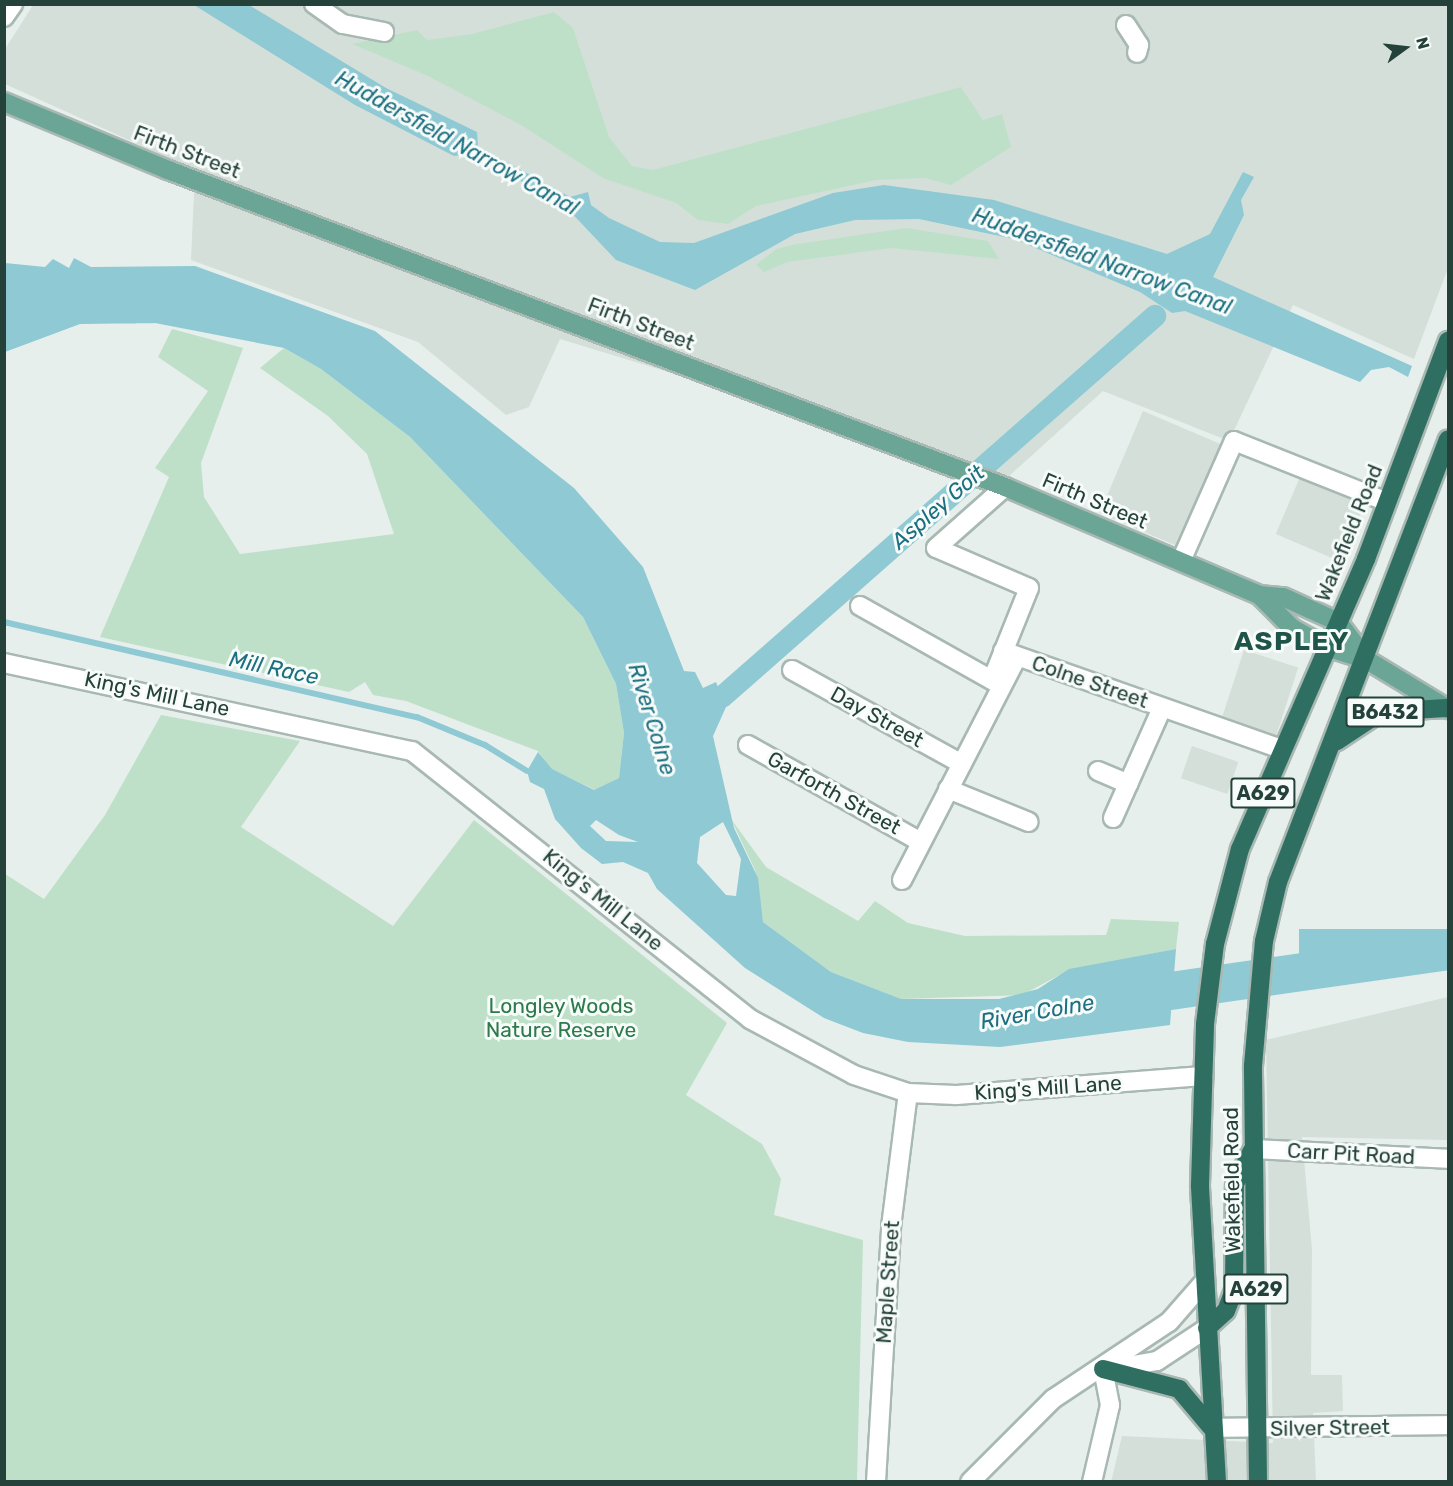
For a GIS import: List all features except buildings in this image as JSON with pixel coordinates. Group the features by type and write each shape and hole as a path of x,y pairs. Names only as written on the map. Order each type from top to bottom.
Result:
{"highway":[{"name":"Wakefield Road","path":"1217,1482 1203,1283 1203,1076 1205,1024 1215,944 1240,849 1281,749 1338,622 1449,341"},
{"name":"A629","path":"1334,744 1449,438"},
{"name":"B6432","path":"1334,744 1381,712 1447,709"},
{"name":"Wakefield Road","path":"1258,1482 1253,1149 1254,1022 1264,941 1278,882 1334,744"},
{"path":"1207,1328 1226,1311 1234,1290 1235,1184 1253,1149"},
{"path":"1104,1369 1179,1389 1212,1428"}],"main road":[{"name":"Firth Street","path":"4,102 158,166 997,484 1259,595 1283,597 1338,622"},
{"name":"Firth Street","path":"1259,595 1292,628 1326,647 1367,660"},
{"name":"B6432","path":"1338,622 1367,660 1447,709"}],"street":[{"path":"4,17 13,4"},
{"path":"314,4 343,24 384,32"},
{"path":"1126,25 1139,45 1137,53"},
{"path":"1181,561 1234,441 1387,502"},
{"path":"918,552 936,548 997,484"},
{"path":"936,548 1029,588 1010,654"},
{"path":"860,606 997,683"},
{"name":"Colne Street","path":"902,880 962,764 1010,654 1281,749"},
{"name":"King's Mill Lane","path":"4,663 412,751 750,1019 854,1075 908,1093 956,1095 1203,1076"},
{"name":"Day Street","path":"792,670 962,764"},
{"name":"Colne Street","path":"1113,818 1162,708"},
{"name":"Garforth Street","path":"748,745 921,842"},
{"path":"1098,771 1128,784"},
{"path":"948,789 1029,822"},
{"name":"Maple Street","path":"880,1478 891,1227 908,1093"},
{"name":"Carr Pit Road","path":"1253,1149 1449,1159"},
{"path":"969,1482 1053,1399 1104,1369 1169,1322 1203,1283"},
{"path":"1104,1369 1157,1361 1207,1328"},
{"path":"1092,1482 1110,1405 1104,1369"},
{"name":"Silver Street","path":"1212,1428 1449,1425"}],"shaded area":[{"path":"33,5 1448,5 1448,268 1414,359 1293,305 1229,441 1103,391 1009,476 560,339 529,407 506,415 418,342 191,260 195,170 5,84 5,49"},
{"path":"1143,411 1226,446 1182,548 1100,513"},
{"path":"1300,477 1364,504 1340,561 1276,534"},
{"path":"1244,650 1298,668 1276,735 1222,718"},
{"path":"1192,746 1238,762 1227,794 1181,778"},
{"path":"1448,997 1448,1140 1302,1137 1312,1249 1311,1375 1342,1375 1343,1411 1313,1413 1316,1481 1111,1482 1122,1436 1273,1443 1266,1040"}],"green space":[{"path":"554,12 573,28 609,137 632,166 653,170 961,87 983,120 1002,114 1011,147 951,185 925,178 876,180 756,206 728,224 698,220 676,203 603,178 521,125 428,76 352,44 417,30 427,40 472,34"},
{"path":"907,228 988,241 999,259 891,248 788,262 764,272 756,265 776,249"},
{"path":"172,329 243,348 201,463 204,497 240,554 394,534 367,454 328,416 260,368 284,348 321,369 410,437 583,617 616,684 624,733 619,778 595,790 551,769 538,751 406,701 373,695 365,682 349,692 100,637 169,477 155,468 208,391 158,357"},
{"name":"Longley Woods Nature Reserve","path":"161,715 300,741 241,827 393,926 474,820 727,1023 686,1095 762,1144 781,1179 774,1215 863,1240 857,1481 5,1481 5,874 44,899 105,815"},
{"path":"731,819 766,867 858,921 875,901 908,923 965,936 1106,935 1111,919 1179,922 1176,949 1069,970 1022,995 900,999 831,972 763,922 755,870"}],"water":[{"name":"Huddersfield Narrow Canal","path":"194,5 249,5 386,88 477,132 478,146 570,197 588,192 591,205 609,218 660,242 694,243 833,193 884,185 994,200 1167,254 1210,234 1243,172 1254,177 1241,200 1244,215 1213,277 1412,366 1408,377 1389,367 1371,370 1360,382 1185,311 1172,313 1140,292 1014,239 919,219 855,220 795,234 695,290 616,260 565,206 473,154 454,156 355,105"},
{"path":"74,258 91,267 195,266 375,331 574,488 643,567 684,671 695,672 703,688 716,682 726,707 713,736 734,828 758,878 763,922 831,972 901,999 999,999 1038,989 1069,969 1176,949 1170,1025 1000,1047 908,1042 863,1033 824,1018 745,968 657,889 648,873 623,862 602,864 581,848 555,819 544,789 530,782 527,771 538,752 552,769 594,790 619,778 624,733 616,684 583,617 410,437 321,369 284,348 155,323 80,324 5,352 5,263 45,267 53,259 69,268","holes":["596,820 619,835 638,842 606,841 590,826","723,822 741,859 736,896 726,895 697,863 700,837"]},
{"path":"1299,929 1448,929 1448,968 1299,968"}],"waterway":[{"name":"Aspley Goit","path":"722,697 1155,316"},
{"name":"Mill Race","path":"4,622 417,717 485,745 527,771"},
{"name":"River Colne","path":"1122,998 1448,951"}],"district":[{"name":"ASPLEY","path":"1292,642"}]}
